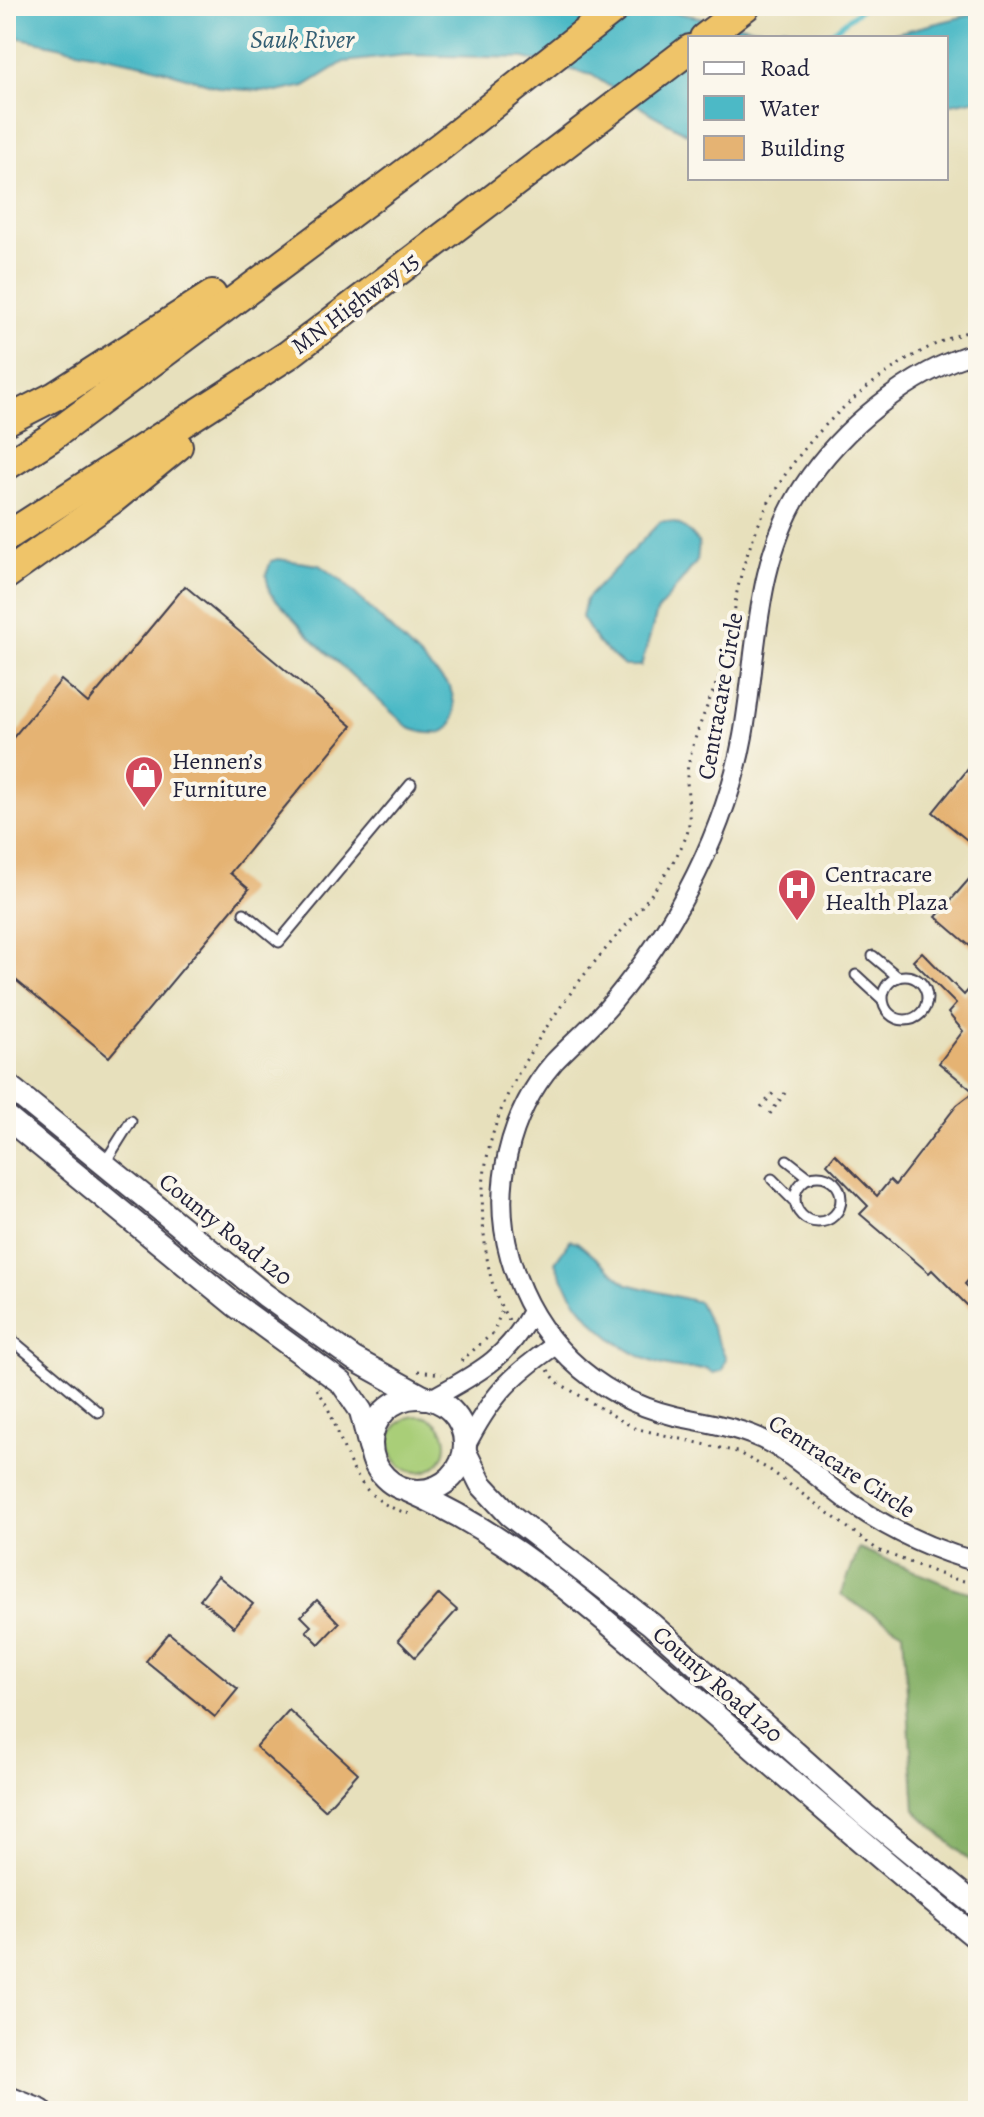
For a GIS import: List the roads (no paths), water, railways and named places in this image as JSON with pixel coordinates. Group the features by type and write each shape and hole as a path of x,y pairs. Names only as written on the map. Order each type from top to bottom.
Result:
{"highway":[{"path":"6,466 50,438 441,146 618,6"},
{"path":"707,36 746,6"},
{"name":"MN Highway 15","path":"6,537 299,347 688,50"},
{"path":"6,421 55,396 441,146"},
{"path":"6,575 113,499 299,347"}],"street":[{"name":"Centracare Circle","path":"978,352 911,385 855,427 803,488 787,517 766,577 743,738 718,829 662,937 609,1008 546,1074 518,1122 507,1154 502,1222 518,1283 531,1313 554,1346 579,1370 628,1400 677,1416 739,1430 770,1443 881,1523 950,1555 978,1562"},
{"name":"County Road 120","path":"6,1084 326,1340 428,1398"},
{"path":"6,1117 235,1305 342,1383 361,1411 372,1459 386,1480 409,1491 422,1492 447,1482 456,1472 492,1397 554,1346"},
{"path":"370,1447 371,1434 383,1411 405,1399 428,1398 475,1376 510,1347 531,1313"},
{"path":"428,1398 443,1404 460,1422 465,1449"},
{"name":"County Road 120","path":"465,1449 481,1484 510,1515 651,1624 865,1815 978,1907"},
{"name":"County Road 120","path":"409,1491 491,1533 528,1559 640,1650 892,1870 978,1939"},
{"path":"6,2097 41,2111"}],"lane":[{"path":"244,913 279,942 411,784"},
{"path":"856,975 882,999 893,1017 907,1021 921,1014 927,1001 924,987 913,978 898,977 873,956"},
{"path":"882,999 887,985 898,977"},
{"path":"104,1164 131,1121"},
{"path":"787,1160 810,1178"},
{"path":"772,1179 795,1202 807,1220 822,1222 835,1215 841,1200 837,1186 825,1177 810,1178 798,1187 795,1202"},
{"path":"6,1335 98,1412"}],"water":[{"name":"Sauk River","path":"6,6 642,6 754,28 774,30 784,27 818,36 688,36 688,134 592,75 524,58 406,55 344,62 305,86 277,92 221,88 148,65 6,35"},
{"path":"978,13 978,99 948,105 948,36 884,36"},
{"path":"661,521 678,524 691,534 699,543 697,561 657,612 641,666 624,666 598,643 582,617 586,599"},
{"path":"278,559 319,565 342,581 450,687 454,712 449,727 443,732 434,733 409,728 313,640 270,593 266,575 271,561"},
{"path":"570,1240 577,1242 627,1284 699,1302 726,1358 722,1371 713,1373 706,1368 681,1368 657,1363 635,1354 595,1324 565,1284 555,1262"}],"waterway":[{"path":"827,36 865,6"}],"place":[{"name":"Hennen’s Furniture","path":"144,809"},
{"name":"Centracare Health Plaza","path":"797,922"}]}
